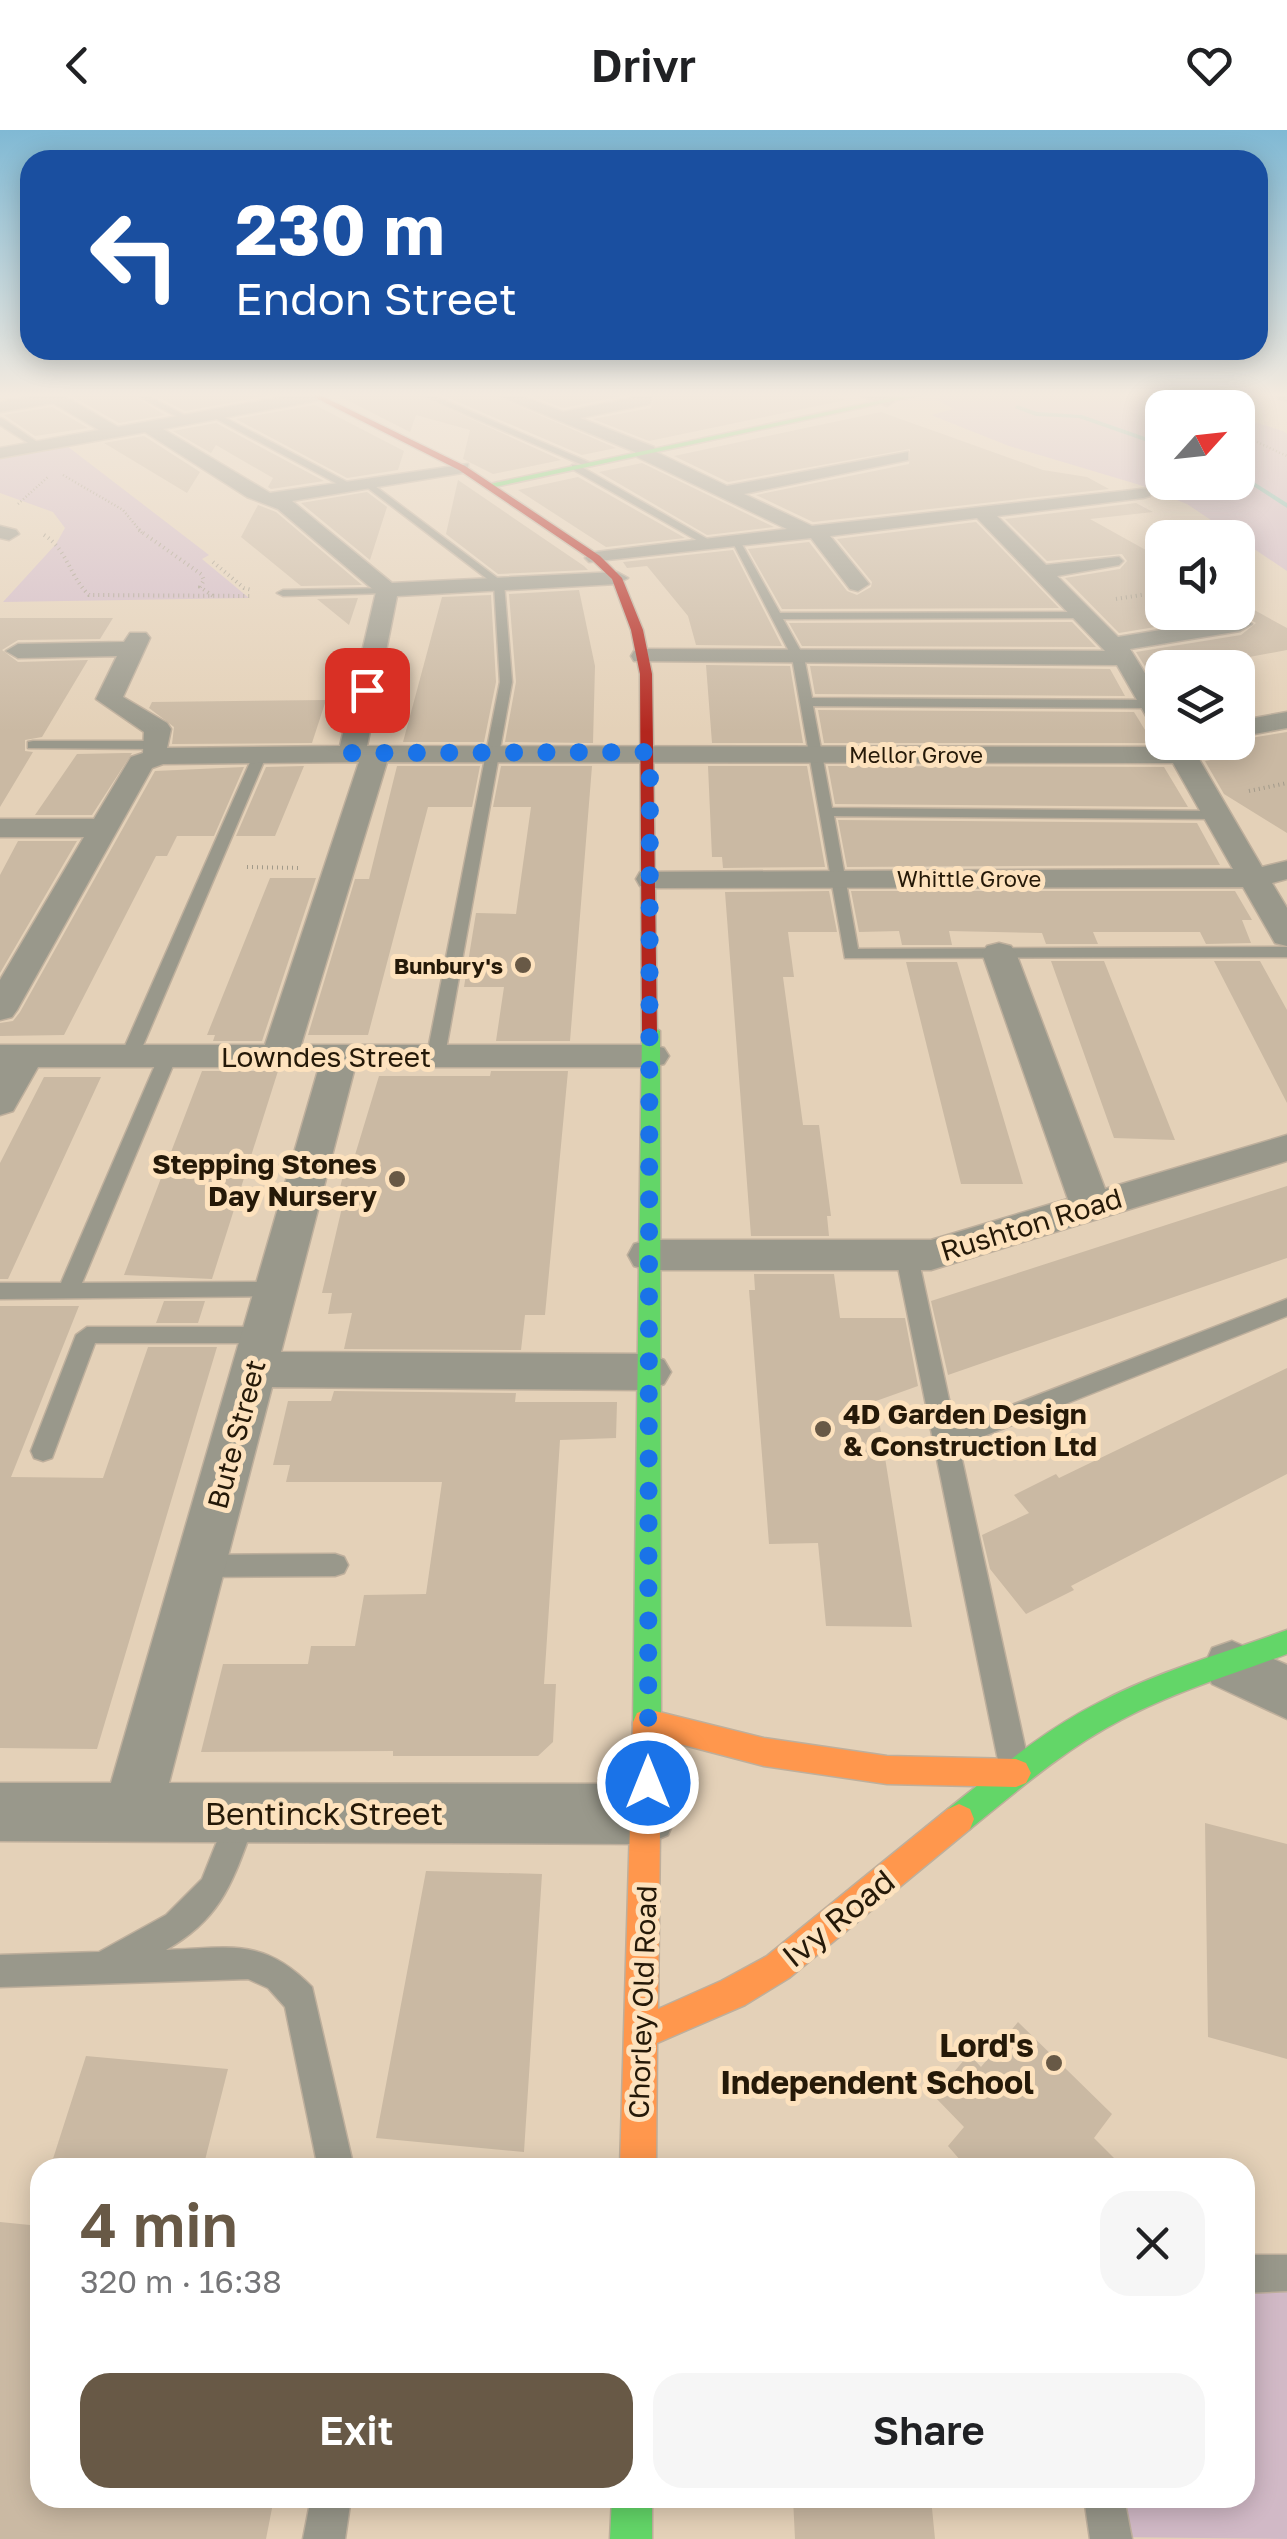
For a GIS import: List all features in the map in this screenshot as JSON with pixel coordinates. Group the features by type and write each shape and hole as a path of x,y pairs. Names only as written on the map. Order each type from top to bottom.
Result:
{"main road":[{"name":"Chorley Old Road","path":"523,507 596,558 617,578 643,656 650,752 648,1814 638,2158"},
{"name":"Ivy Road","path":"640,2033 733,1993 778,1967 1016,1773 1119,1707 1287,1642"},
{"path":"648,1722 764,1752 887,1770 1016,1773"},
{"path":"631,2539 632,2508"}],"street":[{"path":"286,507 387,590 617,578"},
{"path":"758,507 812,532 858,584"},
{"path":"596,558 1017,507"},
{"path":"980,512 1119,652 1145,694"},
{"path":"1040,572 1112,561"},
{"path":"280,1055 339,868 364,753 387,590"},
{"path":"643,656 1119,652 1214,630"},
{"path":"0,1010 141,763 157,750 158,729 109,699 135,644 59,656 18,652"},
{"path":"1255,726 1287,720"},
{"name":"Mellor Grove","path":"157,750 260,754 1145,749"},
{"path":"1184,760 1287,936"},
{"path":"6,820 104,828"},
{"name":"Whittle Grove","path":"650,879 1254,878 1287,870"},
{"path":"999,953 1091,1206"},
{"path":"0,1103 13,1056"},
{"name":"Lowndes Street","path":"13,1056 651,1056"},
{"name":"Bute Street","path":"132,1812 340,1056"},
{"name":"Rushton Road","path":"649,1255 907,1257 954,1249 1287,1148"},
{"path":"264,1331 648,1372"},
{"path":"1232,1666 1287,1693"},
{"name":"Bentinck Street","path":"0,1812 648,1814"}],"lane":[{"path":"390,507 499,584 506,682 436,1056"},
{"path":"650,507 711,544"},
{"path":"735,541 798,657 851,954 1287,952"},
{"path":"284,593 387,590"},
{"path":"775,616 1083,615"},
{"path":"807,702 1145,713"},
{"path":"33,745 157,750"},
{"path":"130,1056 260,754"},
{"path":"825,812 1217,815"},
{"path":"68,1291 168,1056"},
{"path":"907,1257 1016,1773"},
{"path":"0,1291 68,1291 264,1331"},
{"path":"946,1441 1287,1306"},
{"path":"43,1451 87,1335 264,1331"},
{"path":"200,1566 334,1566"},
{"path":"102,1968 177,1926 213,1890 244,1813"},
{"path":"0,1971 250,1964 280,1977 300,1999 334,2158"},
{"path":"1255,2274 1287,2274"},
{"path":"324,2539 329,2508"},
{"path":"1106,2508 1111,2539"}],"path":[{"path":"118,507 132,525 202,574 200,588 214,596"},
{"path":"4,533 35,532 63,545 80,586 88,595 247,596"},
{"path":"214,562 244,588 284,593"},
{"path":"211,867 339,868"}],"shaded area":[{"path":"40,507 147,507 209,555 202,559 249,598 3,602 56,544 65,528 53,512"},
{"path":"1192,507 1287,507 1287,571 1255,550 1255,520 1211,520"},
{"path":"1287,2273 1287,2539 1110,2537 1106,2508 1255,2508 1255,2274"}],"building":[{"path":"257,507 276,512 362,585 301,586 241,537"},
{"path":"306,507 387,507 370,560"},
{"path":"452,507 498,507 588,570 498,574 446,534"},
{"path":"545,507 631,507 685,538 606,547"},
{"path":"660,507 734,507 774,527 707,535"},
{"path":"782,507 944,507 813,522"},
{"path":"1100,507 1144,507 1153,512 1090,519 1145,550 1145,629 1119,633 1065,578 1120,569 1127,561 1122,554 1047,561 1005,519"},
{"path":"976,522 1059,608 782,609 748,549 809,542 847,591 857,595 871,587 872,582 837,539"},
{"path":"733,550 782,646 696,645 688,616 647,566 627,568 623,562"},
{"path":"579,590 595,666 593,743 505,742 516,682 509,594"},
{"path":"491,595 496,682 484,742 403,742 442,597"},
{"path":"358,598 349,625 317,599"},
{"path":"1255,610 1287,628 1287,650 1255,656 1255,650 1148,650 1241,635 1255,630"},
{"path":"0,618 113,618 100,639 18,640 2,650 18,662 88,660 42,737 25,740 25,751 33,752 0,807"},
{"path":"1072,622 1096,647 802,646 789,623"},
{"path":"1145,651 1145,666 1136,652"},
{"path":"706,665 790,666 803,743 712,743"},
{"path":"810,666 1110,669 1125,696 815,694"},
{"path":"326,700 312,743 172,744 174,727 149,708 152,702"},
{"path":"818,710 1134,712 1145,730 1145,743 824,743"},
{"path":"1287,732 1287,833 1224,794 1205,761 1255,760 1255,737"},
{"path":"132,753 92,815 35,815 77,754"},
{"path":"304,766 275,836 236,836 266,767"},
{"path":"397,766 480,766 472,807 428,807 368,1035 308,1035 355,879 369,879"},
{"path":"501,766 592,766 570,1041 496,1041 504,987 464,987 476,913 516,914 531,807 493,807"},
{"path":"708,766 807,766 825,867 723,868 722,857 712,857"},
{"path":"828,766 1164,767 1188,807 835,804"},
{"path":"244,767 214,836 177,836 167,856 156,856 64,1035 0,1036 0,1023 13,1021 20,1012 155,771"},
{"path":"838,820 1197,823 1220,865 847,867"},
{"path":"18,841 77,841 0,973 0,875"},
{"path":"270,878 316,878 262,1041 213,1041 215,1035 207,1035"},
{"path":"829,891 837,932 788,932 794,977 783,977 803,1125 819,1125 831,1216 827,1216 829,1236 751,1236 725,892"},
{"path":"851,891 1235,891 1252,920 1242,920 1251,943 1206,944 1200,932 1093,932 1098,944 1046,944 1042,933 949,931 952,945 902,945 899,931 859,932"},
{"path":"1051,961 1104,961 1175,1140 1114,1138"},
{"path":"1214,961 1260,961 1287,1010 1287,1103"},
{"path":"906,962 957,962 1023,1184 961,1184"},
{"path":"202,1071 278,1071 212,1279 124,1275"},
{"path":"491,1071 568,1071 545,1315 525,1315 521,1350 344,1349 352,1313 328,1314 332,1293 322,1293 344,1199 337,1200 348,1155 355,1155 379,1076 490,1076"},
{"path":"44,1077 101,1077 8,1279 0,1279 0,1163"},
{"path":"1287,1186 1287,1258 948,1375 931,1301"},
{"path":"754,1274 834,1274 840,1318 905,1318 918,1386 876,1401 912,1627 826,1626 818,1543 769,1544 749,1290 755,1290"},
{"path":"164,1301 205,1301 198,1323 156,1323"},
{"path":"0,1306 79,1306 11,1477 103,1478 148,1347 217,1347 97,1749 0,1748"},
{"path":"1287,1368 1287,1474 1071,1586 1074,1590 1026,1614 990,1569 982,1535 1029,1513 1014,1495 1056,1474 1059,1478"},
{"path":"334,1391 516,1393 515,1402 617,1402 616,1438 560,1440 544,1684 556,1684 553,1742 538,1756 393,1756 393,1751 201,1752 223,1664 308,1664 311,1646 355,1646 364,1595 426,1594 442,1482 286,1482 290,1465 273,1465 288,1401 331,1401"},
{"path":"1205,1823 1287,1844 1287,2059 1208,2037"},
{"path":"426,1871 542,1874 524,2152 376,2138"},
{"path":"1018,2022 1112,2114 1094,2138 1114,2158 958,2158 948,2146 964,2127 934,2096 969,2054 981,2067"},
{"path":"86,2056 228,2069 206,2158 53,2158"},
{"path":"0,2222 30,2225 30,2508 272,2508 266,2539 0,2539"},
{"path":"793,2508 932,2508 935,2539 795,2539"}],"traffic: fast":[{"path":"647,1725 651,1031"},
{"path":"959,1819 1054,1745 1111,1710 1287,1642"},
{"path":"631,2539 632,2508"}],"traffic: slow":[{"path":"647,1722 764,1752 887,1770 1016,1773"},
{"path":"638,2158 647,1725"},
{"path":"641,2033 733,1993 778,1967 959,1819"}],"traffic: jam":[{"path":"521,507 596,558 617,578 637,630 646,674 651,1031"}],"place":[{"name":"Bunbury's","path":"523,965"},
{"name":"Stepping Stones Day Nursery","path":"397,1179"},
{"name":"4D Garden Design & Construction Ltd","path":"823,1429"},
{"name":"Lord's Independent School","path":"1054,2063"}],"route":[{"path":"367,690 352,753 650,752 648,1783"}]}
